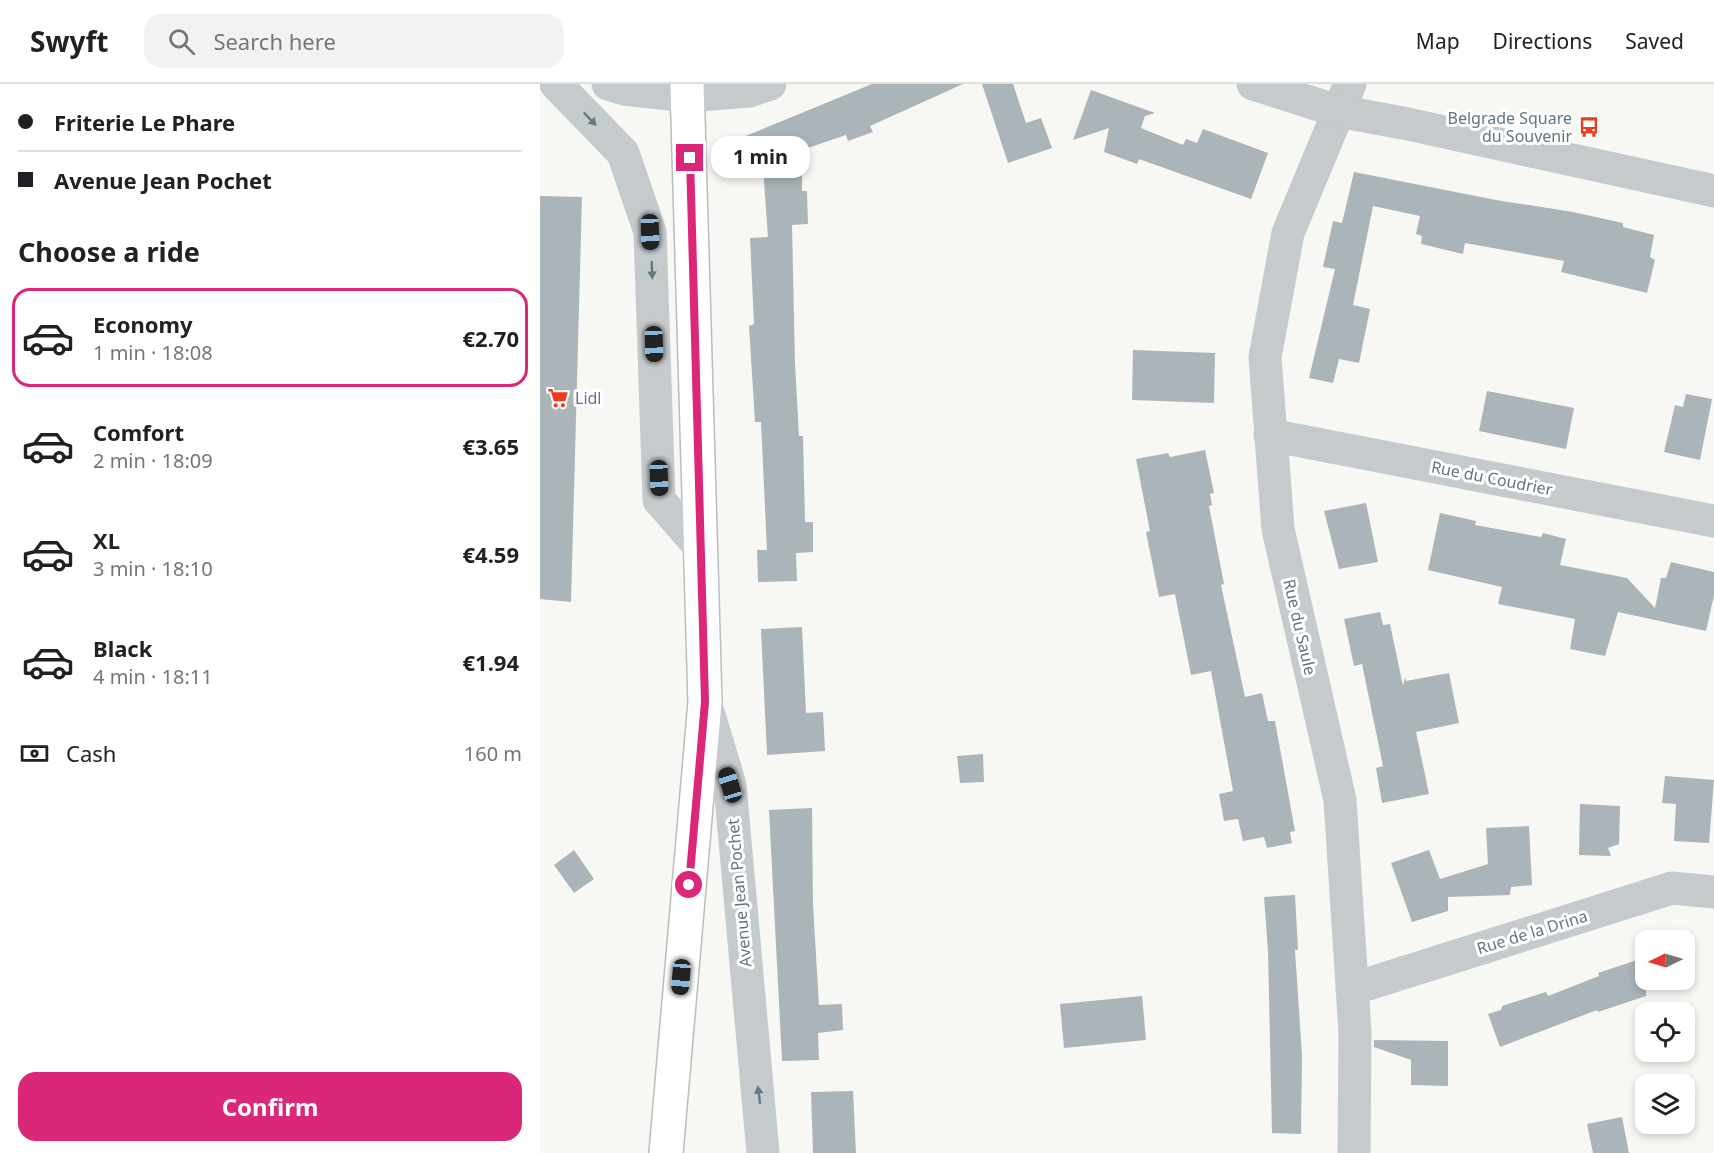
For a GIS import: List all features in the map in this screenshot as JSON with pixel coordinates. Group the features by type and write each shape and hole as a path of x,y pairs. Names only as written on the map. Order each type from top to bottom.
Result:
{"main road":[{"name":"Avenue Jean Pochet","path":"687,90 705,702"},
{"path":"661,1148 705,702"}],"street":[{"path":"556,84 623,153 650,232 659,500 701,548"},
{"path":"608,84 624,89 749,91 770,84"},
{"path":"1253,84 1336,93 1408,124 1714,191"},
{"name":"Rue du Saule","path":"1336,93 1288,233 1265,357 1278,529 1340,800 1355,1032 1354,1153"},
{"name":"Rue du Coudrier","path":"1270,435 1714,521"},
{"name":"Avenue Jean Pochet","path":"705,702 730,785 763,1153"},
{"name":"Rue de la Drina","path":"1352,989 1672,888 1714,892"}],"building":[{"path":"872,84 963,84 870,126 873,132 848,141 846,135 802,150 802,191 807,191 808,224 792,225 795,363 799,436 803,436 805,522 813,522 813,552 796,553 797,581 758,582 757,550 767,550 761,422 755,422 749,326 754,324 750,238 768,237 763,168 740,168 741,138"},
{"path":"982,84 1013,84 1026,123 1041,118 1052,148 1008,163"},
{"path":"1091,90 1155,113 1145,116 1141,128 1183,145 1186,139 1197,143 1203,129 1268,153 1251,199 1139,159 1137,164 1104,152 1109,128 1073,140"},
{"path":"1354,172 1496,200 1573,212 1623,223 1623,227 1654,235 1650,257 1655,260 1647,293 1561,272 1564,261 1465,243 1463,254 1421,244 1422,236 1416,234 1420,216 1373,206 1353,305 1370,309 1359,363 1339,359 1333,383 1309,378 1335,269 1323,267 1333,221 1342,223"},
{"name":"Lidl","path":"540,196 582,197 571,602 540,599"},
{"path":"1133,350 1215,353 1214,403 1132,400"},
{"path":"1487,391 1574,408 1566,449 1479,431"},
{"path":"1686,394 1712,399 1700,460 1664,452 1675,405 1683,407"},
{"path":"1205,450 1214,493 1210,494 1212,505 1209,506 1224,584 1221,585 1245,697 1262,693 1268,721 1275,721 1295,831 1290,832 1292,843 1267,848 1264,837 1243,841 1238,819 1224,821 1219,794 1233,791 1211,671 1191,675 1175,594 1159,597 1146,532 1150,531 1136,459 1168,453 1170,457"},
{"path":"1366,503 1378,562 1339,569 1324,511"},
{"path":"1440,513 1476,521 1475,525 1541,537 1543,533 1566,539 1560,565 1627,578 1655,608 1661,578 1666,578 1671,562 1714,572 1714,595 1706,631 1618,612 1605,656 1570,649 1575,619 1498,604 1502,587 1428,570"},
{"path":"1380,612 1383,625 1390,624 1403,686 1405,677 1406,681 1449,673 1459,723 1416,732 1429,794 1382,803 1376,768 1383,766 1362,664 1354,666 1344,619"},
{"path":"802,627 806,713 823,712 825,751 767,755 761,629"},
{"path":"983,754 984,782 960,783 957,756"},
{"path":"1665,776 1714,780 1709,843 1674,841 1676,804 1662,803"},
{"path":"1580,804 1620,806 1619,844 1608,848 1611,856 1579,855"},
{"path":"812,808 813,905 819,1005 842,1004 843,1030 818,1033 819,1060 782,1061 769,810"},
{"path":"1529,826 1532,885 1511,887 1510,895 1448,897 1448,911 1412,922 1391,863 1429,850 1440,879 1488,864 1486,828"},
{"path":"574,850 594,879 574,893 554,865"},
{"path":"1295,895 1298,950 1295,950 1302,1056 1301,1134 1272,1133 1268,951 1264,897"},
{"path":"1635,961 1635,990 1646,990 1646,996 1598,1012 1597,1010 1500,1047 1488,1014 1501,1010 1502,1006 1546,992 1548,996 1599,976 1598,973"},
{"path":"1142,996 1146,1040 1064,1048 1060,1004"},
{"path":"1374,1040 1448,1041 1448,1086 1411,1085 1411,1060 1374,1047"},
{"path":"853,1091 856,1153 813,1153 811,1092"},
{"path":"1622,1117 1629,1153 1593,1153 1587,1124"}],"place":[{"name":"Belgrade Square du Souvenir","path":"1589,127"},
{"name":"Lidl","path":"558,398"}],"route":[{"path":"689,885 705,702 690,158"}]}
